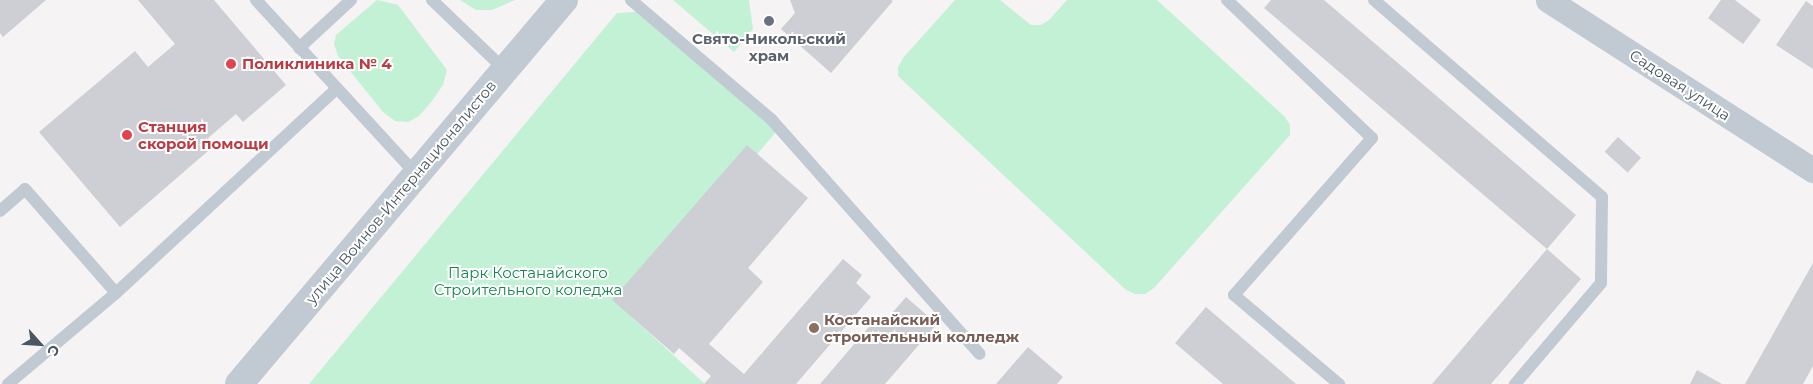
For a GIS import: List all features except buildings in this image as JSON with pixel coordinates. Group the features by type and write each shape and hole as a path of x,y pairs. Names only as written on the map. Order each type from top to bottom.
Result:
{"street":[{"name":"улица Воинов-Интернационалистов","path":"238,384 564,0"},
{"name":"Садовая улица","path":"1548,0 1813,170"}],"lane":[{"path":"256,0 336,89 417,174"},
{"path":"299,48 351,0"},
{"path":"432,0 505,70"},
{"path":"631,0 771,119 980,354"},
{"path":"1374,0 1602,197 1600,283 1515,384"},
{"path":"1234,2 1372,138 1234,295 1339,384"},
{"path":"8,384 116,293 336,89"},
{"path":"0,211 25,189 116,293"}],"green space":[{"path":"377,0 398,5 447,70 443,85 432,101 419,116 408,122 395,121 383,112 338,56 334,44 336,35"},
{"path":"460,0 515,0 492,10 476,10"},
{"path":"673,0 749,0 753,29 734,52"},
{"path":"955,0 1000,0 1031,25 1041,25 1049,20 1067,0 1157,0 1285,117 1290,125 1290,135 1154,288 1145,294 1135,294 1126,290 898,76 898,67 903,58"},
{"name":"Парк Костанайского Строительного коледжа","path":"637,12 779,128 626,312 705,384 309,384 617,13"}],"place":[{"name":"Свято-Никольский храм","path":"769,21"},
{"name":"Поликлиника № 4","path":"231,64"},
{"name":"Станция скорой помощи","path":"127,135"},
{"name":"Костанайский строительный колледж","path":"814,328"}]}
